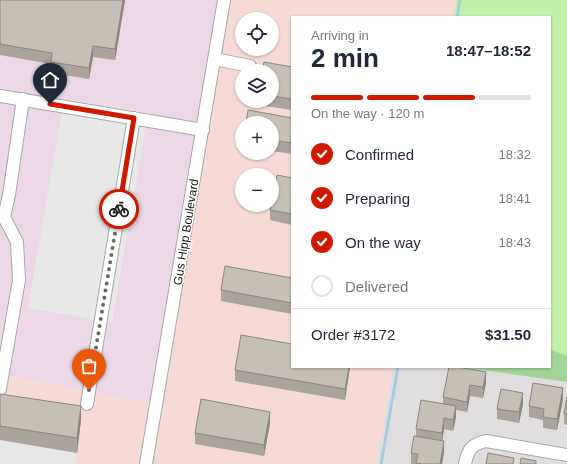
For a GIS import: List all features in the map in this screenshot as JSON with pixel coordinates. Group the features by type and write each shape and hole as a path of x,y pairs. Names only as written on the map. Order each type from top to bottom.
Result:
{"street":[{"name":"Gus Hipp Boulevard","path":"146,464 224,0"},
{"path":"214,59 240,64"},
{"path":"0,96 202,130"},
{"path":"0,389 19,280 17,242 2,217 9,195 23,99"},
{"path":"87,404 134,118"},
{"path":"465,464 470,448 475,443 486,441 567,455"}],"shaded area":[{"path":"0,0 218,0 152,404 0,374"},
{"path":"230,0 456,0 453,16 291,16 291,368 393,368 376,464 152,464"},
{"path":"64,99 148,113 112,323 28,308"},
{"path":"393,368 468,368 567,382 567,464 376,464"},
{"path":"0,374 152,404 140,464 0,464"},
{"path":"0,440 77,453 75,464 0,464"}],"green space":[{"path":"456,0 567,0 567,356 551,349 551,16 453,16"},
{"path":"551,349 567,356 567,382 468,368 551,368"}],"building":[{"path":"0,0 123,0 115,49 93,46 89,68 51,62 52,53 0,44"},
{"path":"264,62 275,64 264,64"},
{"path":"279,65 291,67 291,99 279,97"},
{"path":"248,110 291,118 291,143 279,141 279,116 247,116"},
{"path":"279,175 291,178 291,214 279,212"},
{"path":"225,266 291,278 291,303 221,290"},
{"path":"241,335 291,344 291,368 349,368 345,389 235,370"},
{"path":"449,368 464,368 486,372 483,387 470,385 467,402 443,397"},
{"path":"533,383 563,388 557,419 543,417 544,409 529,406"},
{"path":"501,389 523,393 519,412 497,409"},
{"path":"0,394 81,406 77,438 0,426"},
{"path":"567,397 567,414 564,413"},
{"path":"201,399 270,412 264,445 195,433"},
{"path":"421,400 456,406 453,420 444,418 442,433 416,429"},
{"path":"414,436 444,441 440,464 416,463 418,454 411,453"},
{"path":"488,453 514,458 513,464 486,464"},
{"path":"521,458 536,461 536,464 520,464"}],"waterway":[{"path":"457,16 460,0"},
{"path":"381,464 398,368"}],"way so far":[{"path":"89,390 119,209"}],"route":[{"path":"50,104 134,118 119,209"}]}
